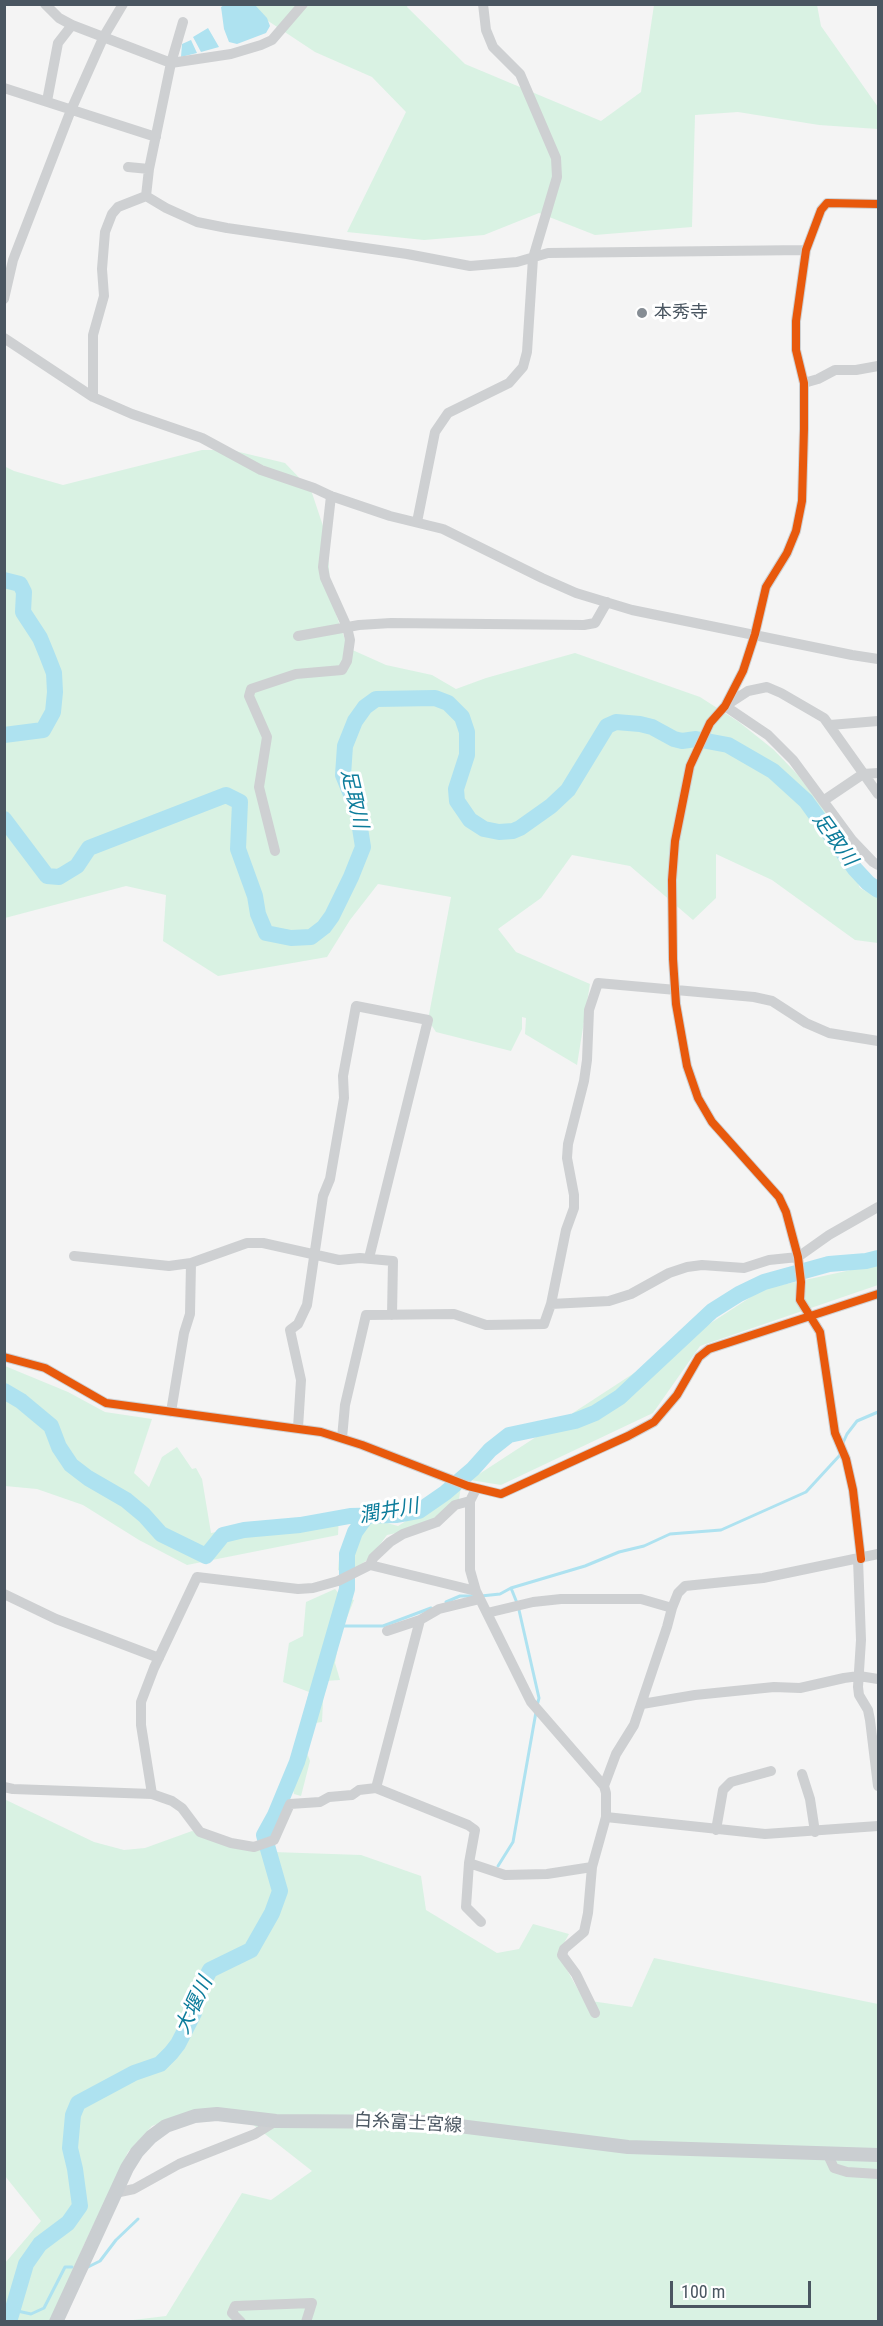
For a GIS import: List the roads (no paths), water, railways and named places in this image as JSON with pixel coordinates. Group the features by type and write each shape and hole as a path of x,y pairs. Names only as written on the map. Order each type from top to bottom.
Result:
{"main road":[{"name":"白糸富士宮線","path":"57,2322 127,2168 137,2152 151,2137 178,2121 217,2114 276,2121 427,2122 628,2147 879,2155"}],"street":[{"path":"45,4 59,18 72,25 171,63 231,54 261,45 272,40 303,4"},
{"path":"4,299 14,260 71,110 104,36 123,4"},
{"path":"417,522 435,432 448,412 508,383 523,367 527,352 533,258 556,177 556,158 520,74 493,47 486,30 483,4"},
{"path":"146,196 149,170 171,63 183,22"},
{"path":"47,101 58,43 72,25"},
{"path":"4,88 156,137"},
{"path":"128,167 149,170"},
{"path":"146,196 197,222 407,254 470,266 507,264 548,254 806,250"},
{"path":"93,397 93,335 104,296 102,269 105,232 112,214 118,207 146,196"},
{"path":"879,204 827,203 821,210 806,250 796,321 796,350 804,383 804,469 802,501 796,531 787,554 766,587 755,634 743,671 725,706 710,723 690,766 675,841 672,903 675,988 687,1066 698,1098 712,1122 779,1197 786,1212 798,1260 801,1282 800,1300 820,1332 835,1433 846,1460 853,1490 860,1559 860,1695 868,1710 879,1786"},
{"path":"4,338 93,397 132,414 202,438 261,470 390,516 443,529 559,585 632,609 879,659"},
{"path":"804,383 835,370 856,370 879,366"},
{"path":"274,851 259,787 267,737 249,696 251,690 296,674 342,670 347,661 350,640 347,627 325,578 323,567 331,496"},
{"path":"298,636 347,627 391,623 584,625 595,623 607,602"},
{"path":"725,706 748,691 767,687 781,693 824,718 831,725 879,794"},
{"path":"725,706 768,735 793,760 852,840 873,862 879,865"},
{"path":"831,725 879,722"},
{"path":"823,801 863,774 879,773"},
{"path":"342,1438 345,1405 366,1315 454,1314 486,1325 544,1324 551,1304 566,1230 574,1208 567,1158 568,1144 584,1081 589,1010 598,983 675,988 772,1001 806,1023 829,1033 879,1041"},
{"path":"298,1428 301,1380 290,1330 298,1324 307,1305 323,1196 330,1179 344,1098 343,1076 356,1006 428,1020 369,1258"},
{"path":"551,1304 609,1301 630,1294 669,1273 687,1267 702,1265 744,1268 769,1260 798,1260 829,1235 879,1207"},
{"path":"74,1256 169,1266 191,1263 248,1243 263,1243 339,1260 369,1258 393,1261 392,1315"},
{"path":"171,1412 184,1333 190,1314 191,1263"},
{"path":"4,1357 45,1368 106,1403 298,1428 342,1438 472,1487 501,1494 510,1492 628,1437 654,1422 677,1395 699,1358 710,1350 879,1294"},
{"path":"472,1487 470,1570 478,1595 531,1701 604,1786 608,1801 606,1817 592,1867 584,1932 564,1949 562,1955 576,1974 595,2013"},
{"path":"152,1794 141,1725 141,1702 197,1578 298,1589 313,1588 338,1581 365,1568 390,1542 403,1534 437,1522 455,1505 470,1501"},
{"path":"604,1786 616,1754 634,1725 678,1593 686,1587 763,1578 879,1554"},
{"path":"365,1568 478,1595"},
{"path":"4,1594 56,1619 159,1658"},
{"path":"387,1631 420,1620 439,1609 478,1595"},
{"path":"487,1613 561,1599 640,1599 672,1608"},
{"path":"376,1788 420,1620"},
{"path":"642,1704 695,1695 774,1687 800,1688 829,1680 859,1676 879,1679"},
{"path":"716,1830 723,1790 731,1782 771,1771"},
{"path":"802,1774 810,1799 815,1832"},
{"path":"4,1787 152,1794 172,1801 182,1808 200,1832 231,1844 258,1845 274,1840 291,1804 320,1802 329,1797 352,1795 359,1790 376,1788 475,1830 469,1863 466,1907 481,1922"},
{"path":"606,1817 765,1834 879,1826"},
{"path":"469,1863 505,1875 547,1874 592,1867"},
{"path":"115,2193 134,2189 179,2164 255,2134 276,2121"},
{"path":"827,2153 834,2168 846,2172 879,2174"},
{"path":"241,2322 232,2313 235,2306 312,2303 306,2322"}],"water":[{"path":"226,4 255,5 267,18 270,26 266,33 237,44 229,42 224,29 221,7"},
{"path":"208,28 219,47 201,52 193,37"},
{"path":"191,40 197,53 181,57 182,44"}],"waterway":[{"name":"足取川","path":"4,580 20,584 24,592 23,612 40,638 47,655 54,673 55,692 53,712 43,730 4,735"},
{"name":"足取川","path":"4,819 47,876 59,877 77,866 89,848 226,795 240,802 238,849 266,933 291,938 311,937 324,927 332,916 363,847 357,809 343,775 345,746 355,721 365,707 376,699 435,698 448,703 462,717 467,732 467,755 456,789 457,801 470,820 484,829 499,832 520,828 551,806 568,790 607,726 616,722 640,724 682,741 696,739 728,745 773,771 806,801 855,869 878,890"},
{"name":"潤井川","path":"4,1391 21,1401 51,1426 59,1447 71,1465 88,1478 126,1500 161,1534 206,1556 223,1535 244,1530 300,1525 350,1516 397,1515 419,1511 445,1493 509,1435 575,1421 595,1413 620,1397 712,1311 739,1294 764,1282 829,1264 878,1258"},
{"path":"842,1445 857,1421 878,1412"},
{"path":"481,1596 500,1594 511,1588 585,1566 619,1552 644,1546 670,1534 721,1530 806,1492 840,1455"},
{"name":"大堰川","path":"9,2322 26,2264 40,2244 68,2223 80,2206 70,2148 73,2115 78,2103 134,2073 160,2064 178,2044 194,2013 199,1991 210,1970 251,1950 272,1913 280,1891 264,1835 297,1762 347,1589 347,1554 355,1532 368,1514"},
{"path":"511,1588 517,1603"},
{"path":"446,1602 460,1596 474,1596"},
{"path":"337,1626 383,1626 431,1608"},
{"path":"519,1610 539,1698 537,1706"},
{"path":"498,1866 513,1842 536,1712"},
{"path":"88,2267 100,2261 116,2240 138,2219"},
{"path":"13,2310 31,2314 44,2308 65,2267 72,2267"}],"place":[{"name":"本秀寺","path":"642,313"}]}
